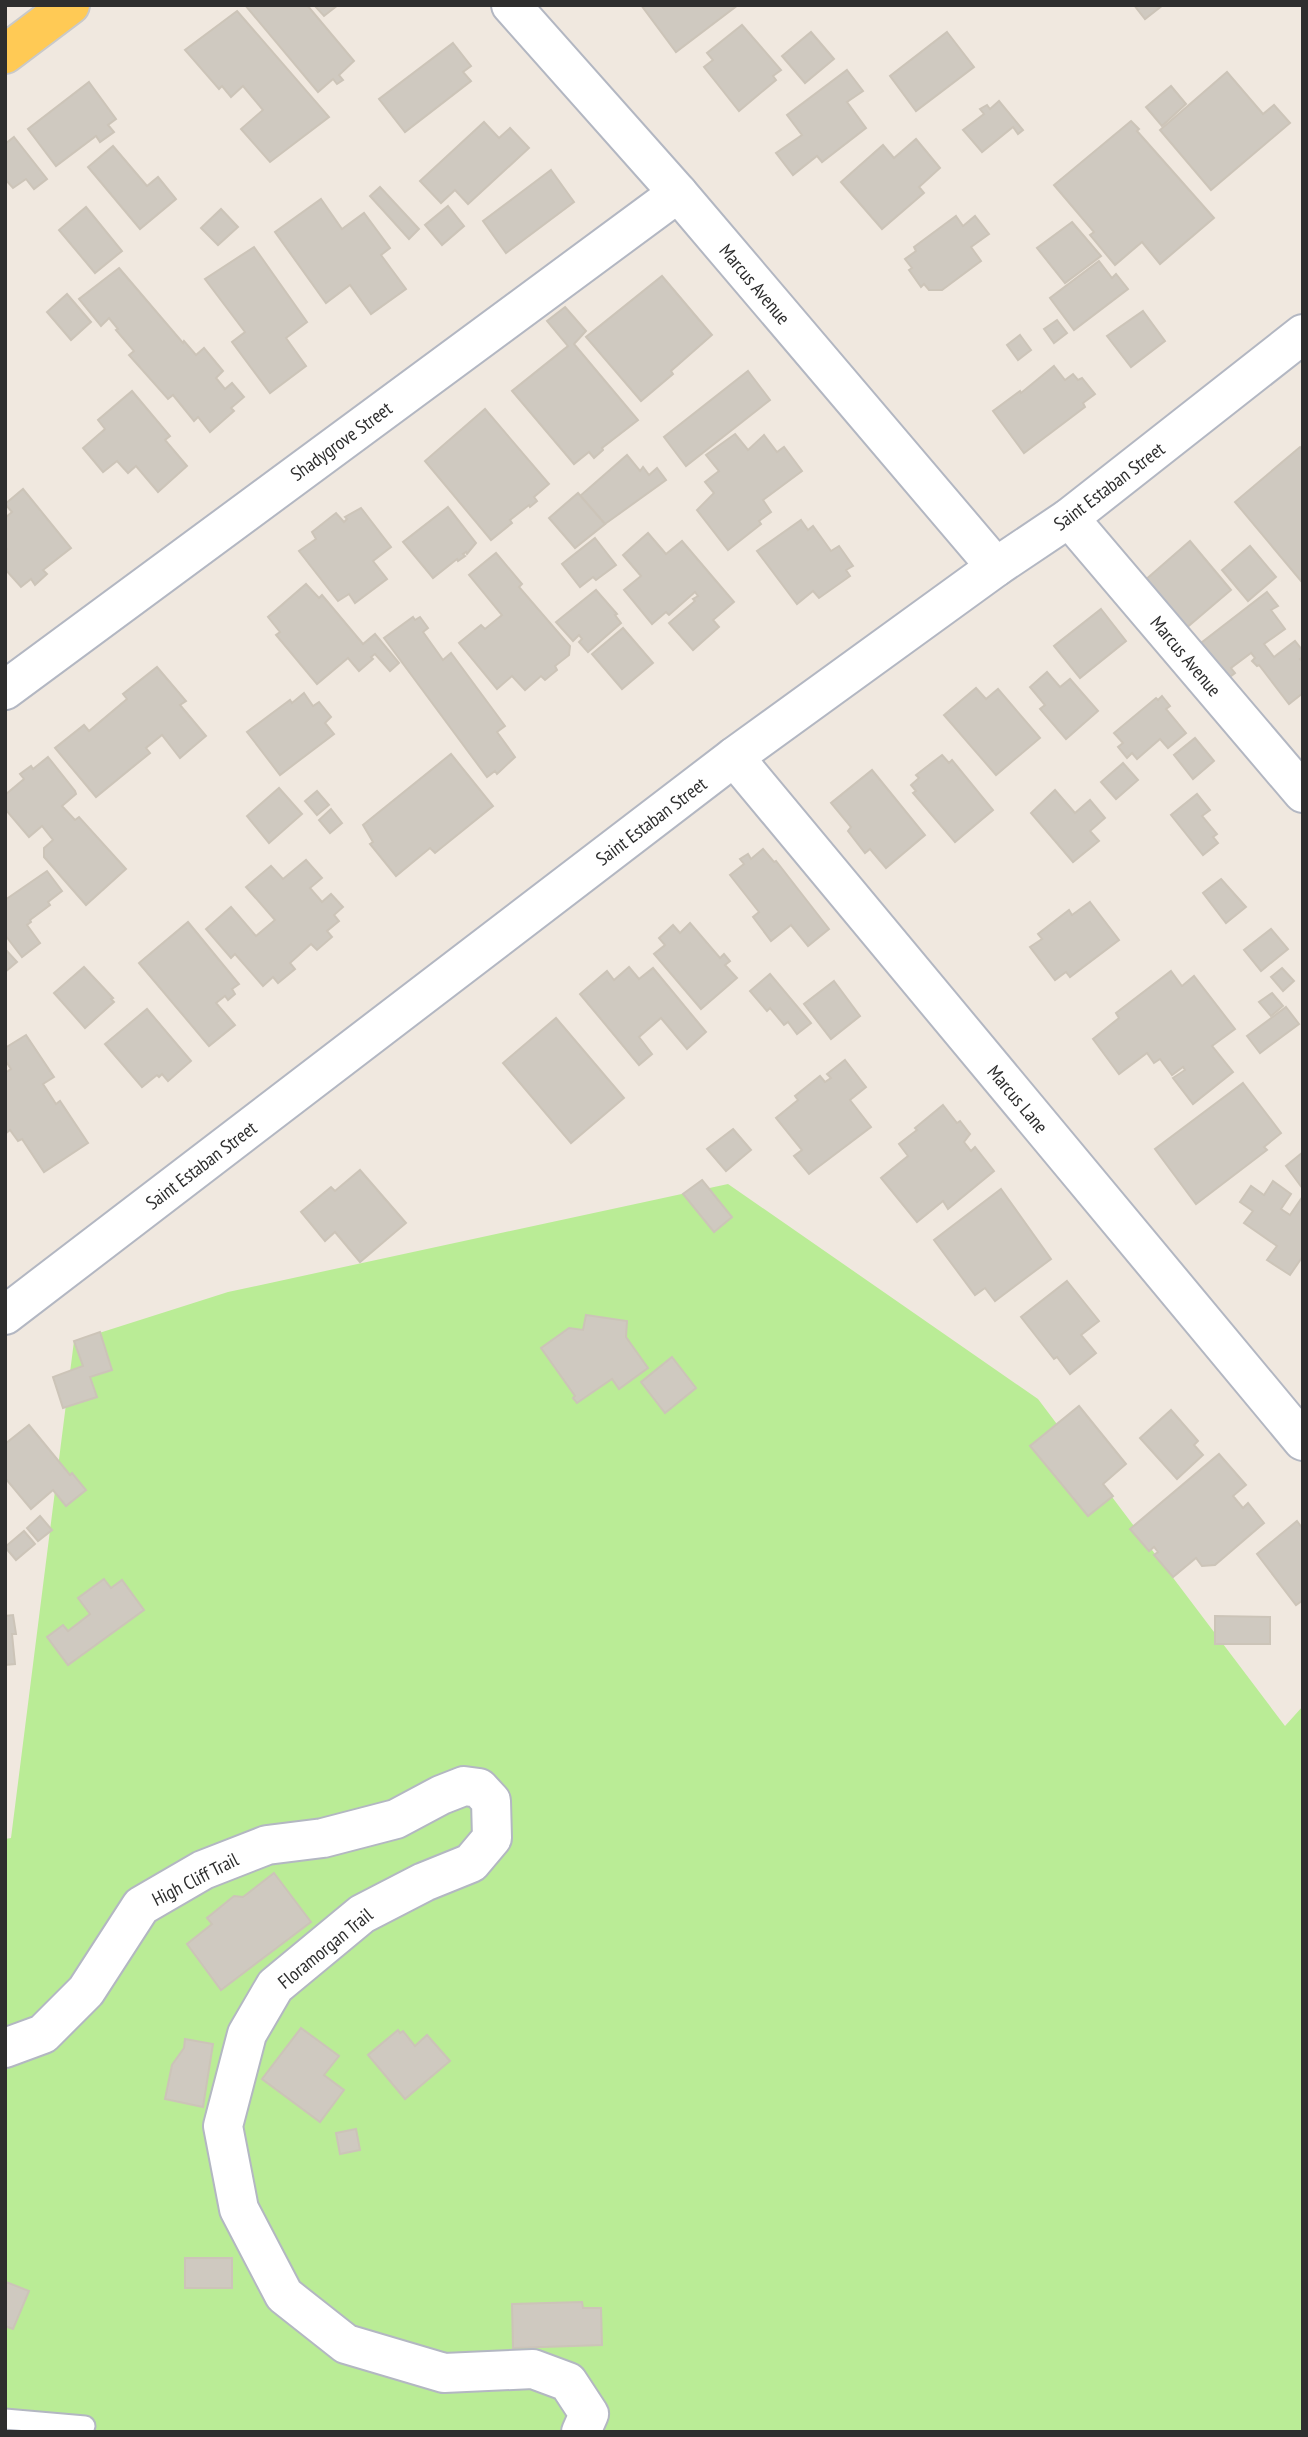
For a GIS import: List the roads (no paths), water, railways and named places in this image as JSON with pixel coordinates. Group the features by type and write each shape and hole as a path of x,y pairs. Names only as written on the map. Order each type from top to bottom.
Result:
{"main road":[{"path":"5,54 70,5"}],"street":[{"name":"Marcus Avenue","path":"511,5 678,193 996,567"},
{"name":"Shadygrove Street","path":"5,690 678,193"},
{"name":"Saint Estaban Street","path":"5,1315 734,757 996,567 1069,518 1303,334"},
{"name":"Marcus Avenue","path":"1069,518 1303,793"},
{"name":"Marcus Lane","path":"734,757 1303,1441"},
{"name":"Floramorgan Trail","path":"441,1795 464,1786 480,1788 491,1801 492,1838 471,1863 424,1882 362,1914 275,1986 247,2034 223,2126 239,2208 284,2295 346,2344 444,2374 533,2369 568,2382 589,2414 581,2432"},
{"name":"High Cliff Trail","path":"5,2048 43,2034 86,1991 142,1906 203,1870 267,1845 323,1838 396,1819 441,1795"}],"lane":[{"path":"5,2419 85,2426"}]}
